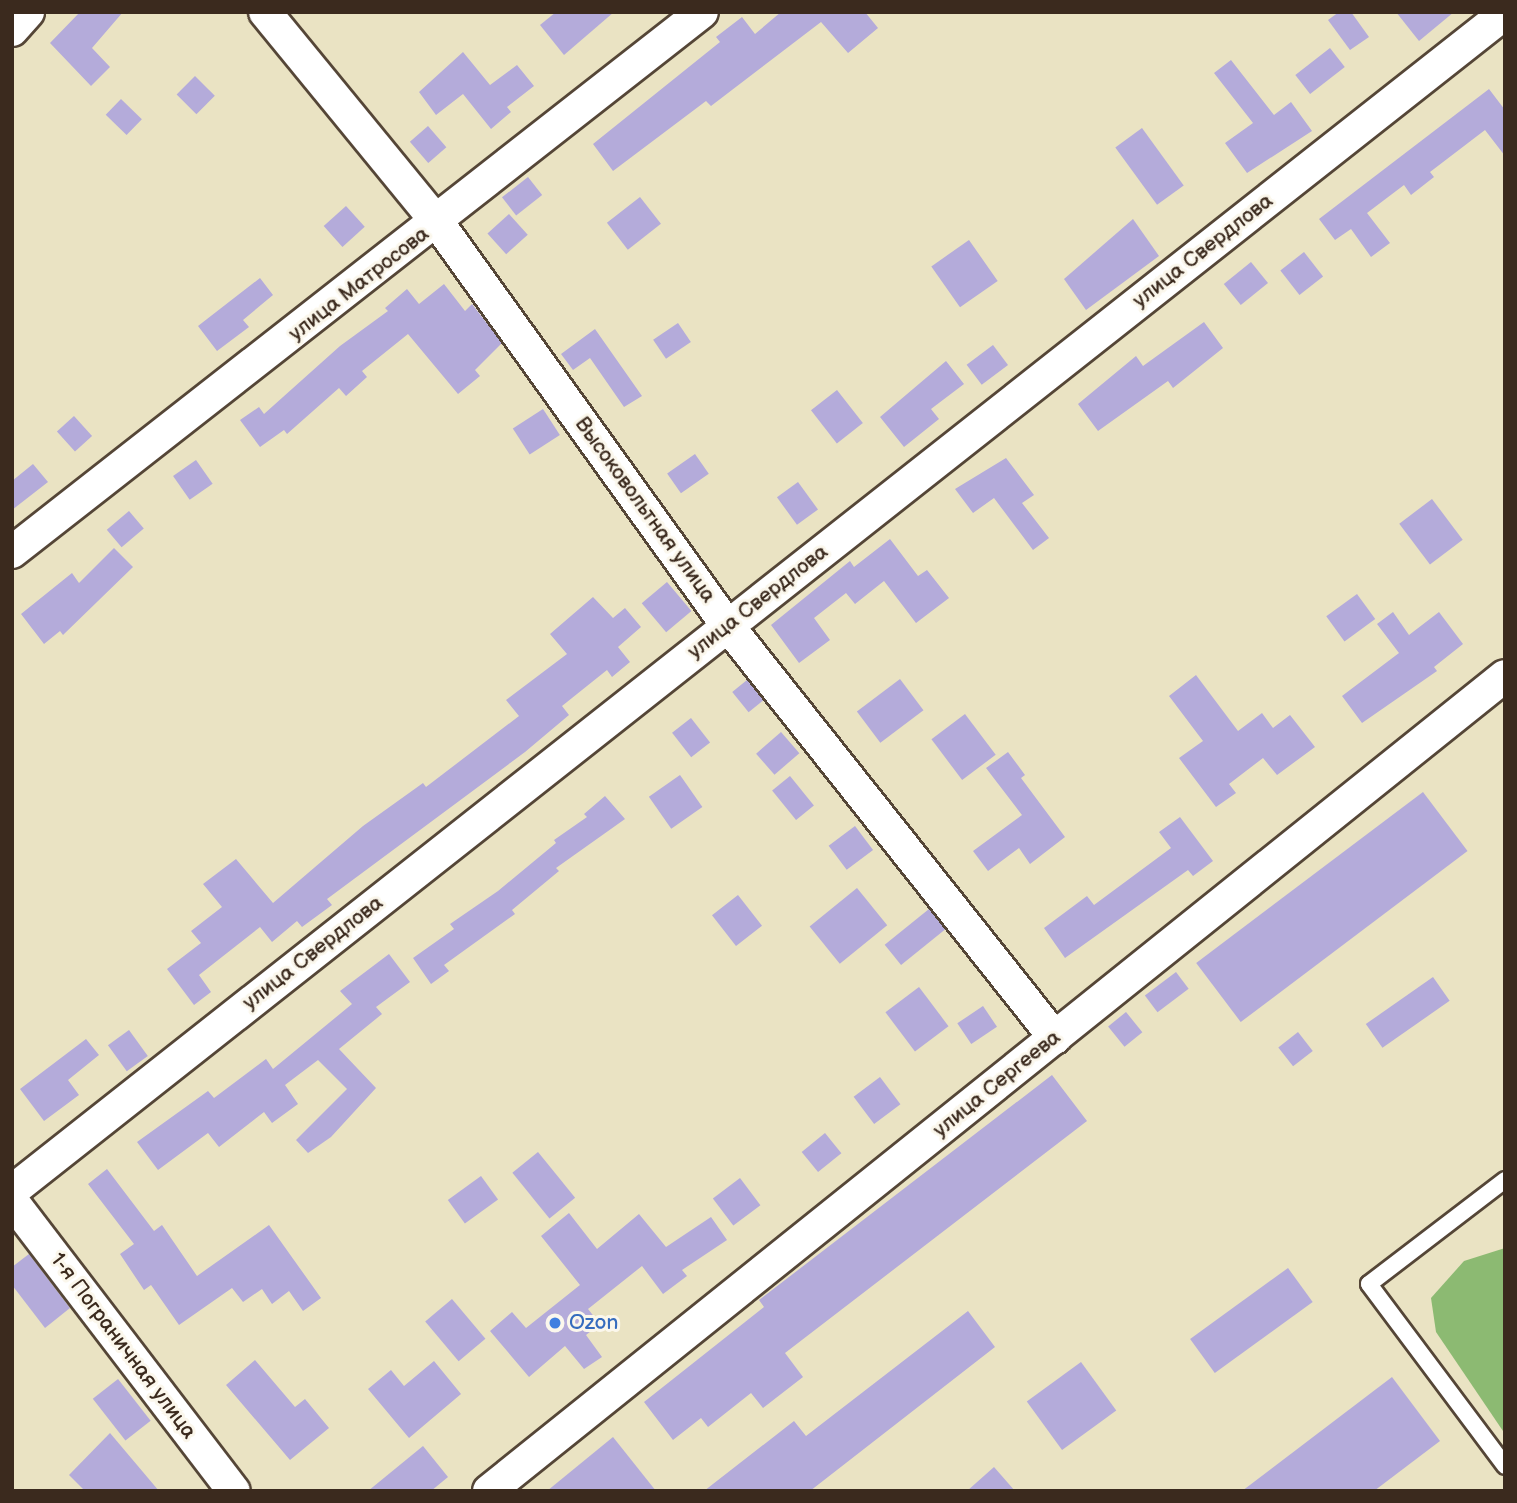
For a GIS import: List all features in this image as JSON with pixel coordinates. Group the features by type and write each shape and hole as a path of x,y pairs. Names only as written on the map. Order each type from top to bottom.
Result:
{"street":[{"path":"12,30 28,12"},
{"name":"Высоковольтная улица","path":"265,12 438,223 728,626 1055,1038"},
{"name":"улица Матросова","path":"12,552 438,223 702,12"},
{"name":"улица Свердлова","path":"12,1191 1505,13"},
{"name":"улица Сергеева","path":"489,1491 1505,676"},
{"name":"1-я Пограничная улица","path":"12,1201 234,1491"}],"lane":[{"path":"1505,1180 1369,1284 1505,1465"}],"green space":[{"path":"1505,1248 1505,1434 1436,1332 1431,1298 1464,1261"}],"building":[{"path":"80,12 123,12 92,48 110,67 91,86 50,43"},
{"path":"556,12 614,12 564,55 540,25"},
{"path":"781,12 865,12 878,28 848,53 821,22 711,106 706,101 613,171 593,144 720,42 716,37 742,17 755,34"},
{"path":"1339,12 1351,12 1369,37 1350,50 1328,20"},
{"path":"1396,12 1454,12 1419,41"},
{"path":"1330,48 1345,67 1310,94 1295,75"},
{"path":"463,52 490,85 517,65 534,86 507,107 511,112 491,129 463,94 436,115 419,92"},
{"path":"1231,60 1274,115 1291,102 1312,131 1247,173 1225,143 1253,123 1214,73"},
{"path":"195,76 215,96 196,114 177,94"},
{"path":"1489,89 1505,110 1505,156 1485,130 1430,172 1434,177 1411,195 1404,185 1367,213 1390,243 1371,257 1351,229 1335,240 1319,219"},
{"path":"121,99 142,119 127,135 106,115"},
{"path":"428,126 446,147 428,163 410,142"},
{"path":"1142,128 1184,185 1157,205 1115,147"},
{"path":"528,177 542,195 516,215 502,197"},
{"path":"640,197 661,224 628,250 607,223"},
{"path":"346,206 365,227 342,247 324,226"},
{"path":"509,214 528,235 506,254 487,233"},
{"path":"1133,219 1159,256 1086,310 1064,279"},
{"path":"969,240 998,281 960,307 931,266"},
{"path":"1304,252 1323,276 1299,295 1280,270"},
{"path":"1251,262 1268,283 1241,305 1224,284"},
{"path":"260,278 273,295 243,320 249,327 217,351 198,326"},
{"path":"444,284 465,311 472,304 502,343 475,370 480,376 458,394 408,334 362,371 367,377 346,396 339,388 287,434 284,430 260,447 240,420 259,407 264,414 340,346 388,311 385,308 407,289 419,304"},
{"path":"1204,322 1223,348 1173,388 1168,381 1098,431 1078,404 1136,356 1143,366"},
{"path":"678,323 691,342 666,359 653,340"},
{"path":"595,329 642,396 624,407 590,358 573,370 561,354"},
{"path":"993,345 1008,365 982,385 967,365"},
{"path":"946,361 964,384 931,409 939,419 904,447 880,417"},
{"path":"837,390 863,423 837,443 811,410"},
{"path":"543,409 560,435 530,455 513,429"},
{"path":"74,416 92,436 75,451 57,431"},
{"path":"695,454 709,474 681,493 667,474"},
{"path":"1006,458 1034,495 1022,503 1049,538 1033,550 994,498 973,513 955,489"},
{"path":"196,460 213,484 190,500 173,476"},
{"path":"33,464 48,482 12,510 12,481"},
{"path":"798,482 818,510 797,525 777,497"},
{"path":"1432,499 1463,540 1430,564 1399,524"},
{"path":"129,511 144,529 122,547 107,530"},
{"path":"890,539 918,576 927,570 949,598 916,623 884,581 855,604 846,593 814,618 830,640 799,663 771,625 850,561 854,567"},
{"path":"114,548 133,567 63,635 60,631 44,644 21,614 72,573 79,583"},
{"path":"667,582 691,611 666,632 642,603"},
{"path":"1357,594 1375,619 1344,641 1326,616"},
{"path":"593,597 613,618 625,608 641,627 618,647 630,662 612,677 607,670 562,706 569,715 525,752 327,899 332,905 302,927 297,921 272,942 260,927 199,975 211,992 194,1005 167,969 201,943 191,931 222,907 203,884 236,859 273,903 363,826 423,783 426,787 519,716 506,700 567,654 550,634"},
{"path":"1393,612 1409,635 1439,612 1463,644 1434,667 1437,671 1362,723 1342,696 1399,653 1377,624"},
{"path":"1196,675 1238,731 1262,713 1273,728 1290,715 1315,747 1277,775 1263,758 1229,784 1236,793 1216,807 1179,758 1203,741 1169,696"},
{"path":"900,679 923,710 880,743 857,711"},
{"path":"747,680 763,700 749,712 732,692"},
{"path":"965,714 996,755 962,780 931,739"},
{"path":"691,718 710,742 691,757 672,733"},
{"path":"781,732 799,753 774,775 756,754"},
{"path":"1008,752 1025,775 1021,778 1065,837 1030,864 1019,848 988,871 973,851 1022,815 986,768"},
{"path":"680,775 702,807 671,829 649,797"},
{"path":"790,776 814,806 796,820 772,790"},
{"path":"1423,792 1468,851 1241,1022 1196,963"},
{"path":"605,796 625,819 556,868 559,871 512,910 515,914 444,965 449,971 431,984 413,958 454,929 450,924 498,891 556,843 554,840 587,817 584,814"},
{"path":"1180,817 1213,861 1193,876 1188,870 1065,958 1044,928 1087,896 1094,905 1171,848 1159,832"},
{"path":"855,826 873,850 847,870 829,846"},
{"path":"857,888 887,925 840,964 810,926"},
{"path":"738,895 762,926 736,946 712,915"},
{"path":"929,909 945,929 901,965 885,945"},
{"path":"389,954 410,982 376,1007 382,1014 339,1049 376,1088 331,1137 308,1153 296,1140 347,1089 318,1060 285,1085 298,1104 272,1123 264,1112 219,1147 208,1133 158,1170 137,1142 208,1091 214,1098 266,1059 273,1069 352,1004 340,991"},
{"path":"1176,972 1189,989 1157,1012 1145,995"},
{"path":"1433,977 1450,1001 1382,1048 1366,1024"},
{"path":"919,987 948,1026 915,1051 885,1012"},
{"path":"983,1006 997,1027 971,1044 957,1023"},
{"path":"1126,1012 1142,1032 1124,1047 1108,1026"},
{"path":"129,1030 148,1056 127,1071 108,1045"},
{"path":"1298,1032 1313,1051 1293,1066 1278,1047"},
{"path":"86,1039 99,1055 68,1080 79,1095 44,1121 20,1089"},
{"path":"1052,1075 1087,1121 785,1353 803,1377 763,1408 751,1393 708,1427 701,1418 673,1440 644,1402 764,1307 759,1300"},
{"path":"880,1077 900,1104 874,1124 854,1097"},
{"path":"825,1133 841,1153 818,1172 802,1152"},
{"path":"538,1152 575,1198 549,1219 512,1173"},
{"path":"107,1169 154,1231 162,1225 197,1276 269,1225 321,1298 303,1311 289,1291 272,1304 262,1289 243,1302 232,1288 179,1325 151,1285 144,1290 120,1254 134,1244 88,1184"},
{"path":"481,1176 498,1199 465,1224 448,1200"},
{"path":"740,1178 760,1205 733,1226 713,1198"},
{"path":"569,1213 597,1249 639,1214 666,1247 711,1217 727,1240 682,1270 687,1276 663,1294 642,1266 588,1309 600,1324 586,1335 602,1357 584,1369 565,1346 529,1377 490,1331 512,1312 526,1328 580,1285 541,1236"},
{"path":"29,1254 70,1308 45,1328 12,1285 12,1267"},
{"path":"1288,1268 1313,1302 1215,1373 1190,1339"},
{"path":"452,1299 485,1339 459,1361 425,1321"},
{"path":"968,1311 995,1347 810,1491 704,1491 794,1421 806,1436"},
{"path":"255,1360 295,1407 305,1399 329,1428 290,1460 226,1385"},
{"path":"434,1361 461,1394 409,1438 368,1389 391,1370 404,1386"},
{"path":"1081,1362 1116,1411 1062,1450 1027,1401"},
{"path":"1392,1377 1440,1441 1374,1491 1242,1491"},
{"path":"118,1379 151,1421 125,1440 93,1399"},
{"path":"110,1433 159,1491 85,1491 69,1475"},
{"path":"613,1437 656,1491 547,1491"},
{"path":"423,1446 448,1477 431,1491 368,1491"},
{"path":"994,1467 1015,1491 967,1491"}],"place":[{"name":"Ozon","path":"555,1323"}]}
